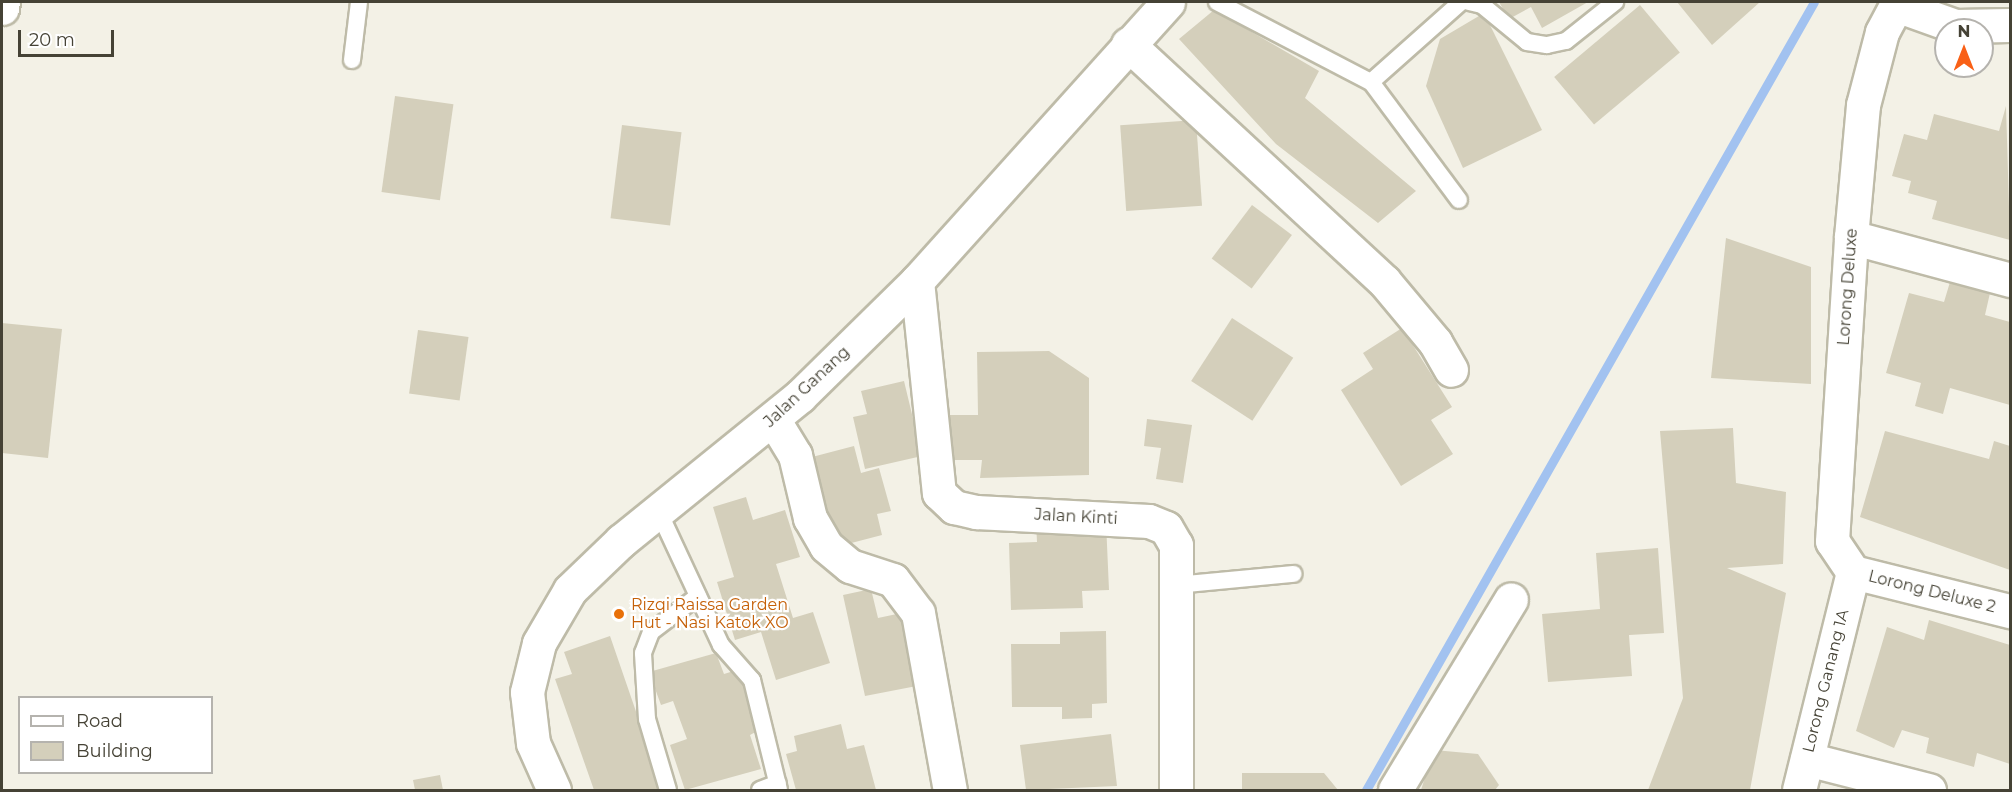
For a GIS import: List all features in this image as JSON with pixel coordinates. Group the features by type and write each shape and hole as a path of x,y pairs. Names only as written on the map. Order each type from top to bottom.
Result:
{"street":[{"path":"2,8 3,2"},
{"name":"Jalan Ganang","path":"554,790 527,719 530,668 570,590 658,510 773,419 917,281 1168,2"},
{"path":"1897,3 1955,26 2010,26"},
{"name":"Lorong Deluxe","path":"1854,572 1832,541 1851,237 1863,105 1882,33 1897,3"},
{"path":"1128,44 1384,281 1435,342 1450,370"},
{"path":"1851,237 2010,280"},
{"name":"Jalan Kinti","path":"917,281 939,493 954,507 976,512 1149,521 1166,528 1176,545 1176,790"},
{"path":"773,419 795,454 810,518 826,546 850,566 893,580 918,613 950,790"},
{"name":"Lorong Deluxe 2","path":"1854,572 2010,611"},
{"name":"Lorong Ganang 1A","path":"1799,790 1854,572"},
{"path":"1395,790 1511,599"},
{"path":"1807,759 1929,790"}],"lane":[{"path":"352,60 359,2"},
{"path":"1218,2 1371,82 1459,200"},
{"path":"1371,82 1461,2"},
{"path":"1469,2 1482,5 1527,42 1547,45 1566,41 1614,2"},
{"path":"658,510 720,645 752,680 779,787 760,790"},
{"path":"1176,585 1293,574"},
{"path":"668,790 647,719 643,653 651,632 698,596"}],"building":[{"path":"1499,2 1588,2 1542,28 1531,7 1509,19"},
{"path":"1677,2 1760,2 1712,45"},
{"path":"1640,5 1680,52 1594,124 1554,77"},
{"path":"1214,10 1319,71 1305,98 1416,191 1378,223 1276,144 1179,39"},
{"path":"1484,13 1542,130 1463,168 1426,86 1440,39"},
{"path":"395,96 453,104 440,200 382,192"},
{"path":"2006,106 2010,240 1932,219 1937,201 1908,193 1911,181 1892,176 1904,134 1927,140 1934,114 1999,131"},
{"path":"1196,120 1202,206 1126,211 1120,125"},
{"path":"622,125 682,132 670,226 611,218"},
{"path":"1252,205 1292,235 1252,289 1212,259"},
{"path":"1726,238 1811,267 1811,384 1711,378"},
{"path":"1950,282 1990,293 1985,315 2010,322 2010,405 1950,388 1943,414 1915,406 1921,383 1886,373 1909,293 1944,302"},
{"path":"1232,318 1293,358 1252,421 1191,381"},
{"path":"2,323 62,329 48,458 2,453"},
{"path":"1402,328 1452,407 1431,420 1453,454 1401,486 1341,390 1373,369 1363,353"},
{"path":"418,330 469,337 460,400 409,393"},
{"path":"1049,351 1089,378 1089,475 980,478 982,460 947,460 947,415 978,415 977,352"},
{"path":"904,381 922,456 865,469 853,417 867,414 861,391"},
{"path":"1147,419 1192,425 1183,483 1156,479 1161,448 1144,446"},
{"path":"1733,428 1736,483 1786,492 1783,564 1727,568 1786,593 1750,790 1648,790 1683,698 1660,431"},
{"path":"1885,431 1989,459 1994,441 2010,446 2010,570 1860,517"},
{"path":"854,446 861,473 879,468 891,511 877,514 882,535 836,547 812,457"},
{"path":"746,497 753,520 785,510 800,557 776,564 793,618 813,612 830,663 776,680 761,632 735,640 717,582 734,577 713,507"},
{"path":"1036,521 1106,522 1109,590 1082,591 1083,608 1011,610 1009,543 1037,542"},
{"path":"1658,548 1664,633 1629,635 1632,676 1548,682 1542,614 1600,609 1596,553"},
{"path":"871,589 878,618 911,611 927,684 865,696 843,595"},
{"path":"1929,620 2010,645 2010,764 1977,753 1974,767 1926,753 1929,738 1902,730 1894,748 1856,731 1887,627 1924,640"},
{"path":"1106,631 1107,703 1092,704 1092,718 1062,719 1062,707 1012,707 1011,644 1060,644 1060,632"},
{"path":"610,636 663,790 594,790 555,679 572,674 564,652"},
{"path":"716,653 724,674 740,669 761,729 750,735 761,769 685,790 670,745 687,739 673,701 661,705 649,672"},
{"path":"841,724 847,749 864,745 876,790 796,790 786,754 797,751 794,736"},
{"path":"1111,734 1117,786 1026,790 1020,745"},
{"path":"1434,750 1478,754 1499,785 1495,790 1421,790"},
{"path":"1242,773 1324,773 1338,790 1242,790"},
{"path":"440,775 443,790 415,790 413,780"}],"waterway":[{"path":"1366,790 1814,2"}],"place":[{"name":"Rizqi Raissa Garden Hut - Nasi Katok XO","path":"619,614"}]}
